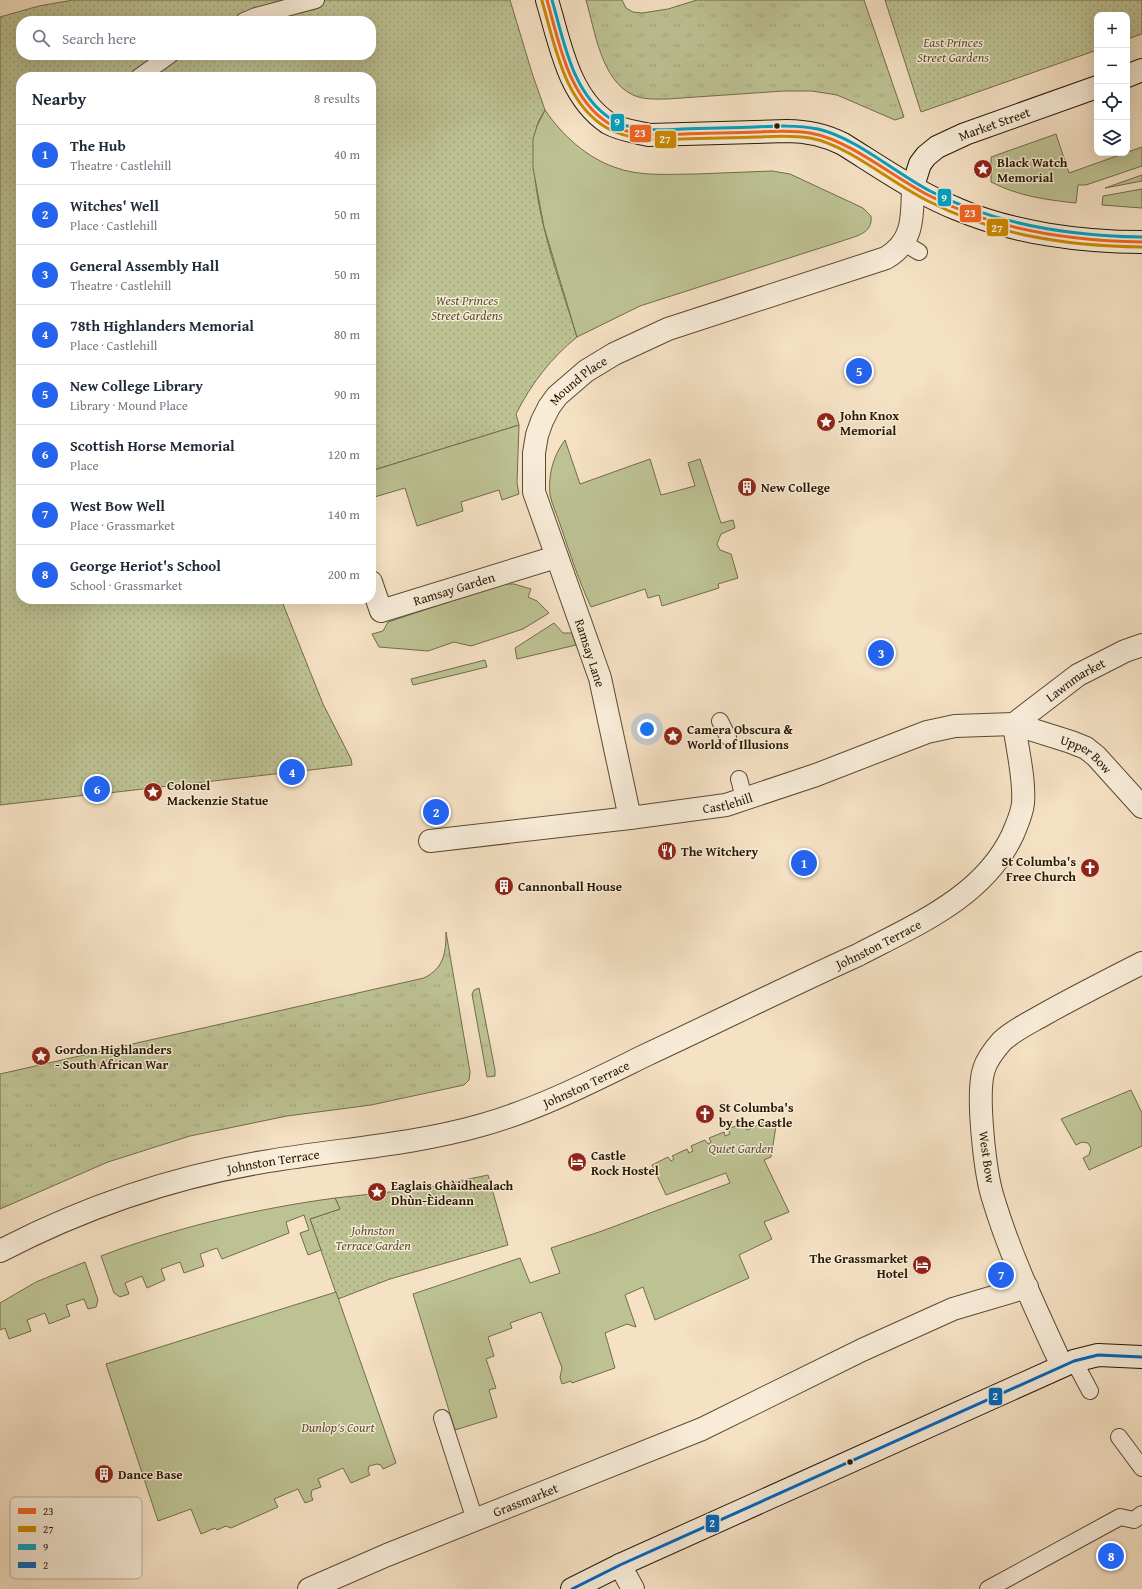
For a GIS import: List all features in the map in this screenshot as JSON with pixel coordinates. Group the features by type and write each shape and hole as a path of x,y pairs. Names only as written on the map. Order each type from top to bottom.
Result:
{"street":[{"path":"547,0 574,84 594,112 609,124 628,131 649,135 787,131 808,132 831,138 843,144 955,209 1001,225 1076,237 1142,242"},
{"path":"1130,75 1142,70"},
{"name":"Market Street","path":"913,186 920,164 926,156 937,147 965,134 1094,88"},
{"name":"Mound Place","path":"534,492 534,454 537,435 542,421 549,407 557,396 586,371 614,354 668,329 886,258 897,252 912,248 909,232 913,186"},
{"name":"Ramsay Lane","path":"534,492 600,678 630,818"},
{"name":"Ramsay Garden","path":"376,596 381,611 556,557"},
{"name":"Lawnmarket","path":"1014,724 1078,675 1125,651 1142,645"},
{"name":"Castlehill","path":"430,841 630,818 726,805 741,789 816,775 935,730 955,726 1014,724"},
{"name":"Upper Bow","path":"1014,724 1086,748 1096,756 1142,807"},
{"name":"Johnston Terrace","path":"0,1251 80,1215 121,1200 209,1172 267,1161 436,1137 484,1125 552,1100 858,955 934,915 977,883 998,859 1008,844 1020,816 1023,802 1014,724"},
{"name":"West Bow","path":"1068,1364 1027,1287 992,1197 982,1122 981,1084 984,1069 990,1056 1003,1041 1029,1023 1142,963"},
{"name":"Grassmarket","path":"309,1589 387,1555 702,1429 862,1350 952,1309 1027,1287"},
{"path":"572,1589 620,1565 1068,1364 1098,1355 1142,1356"},
{"path":"620,1565 633,1589"}],"lane":[{"path":"256,16 316,0"},
{"path":"146,72 163,60"},
{"path":"720,721 728,737"},
{"path":"1068,1364 1090,1391"},
{"path":"442,1418 475,1520"},
{"path":"1119,1437 1142,1468"},
{"path":"988,1589 1120,1517 1134,1520 1142,1514"}],"green space":[{"name":"West Princes Street Gardens","path":"73,0 510,0 545,110 537,126 534,150 535,176 545,232 577,337 550,363 528,392 516,414 519,425 376,469 376,72 16,72 16,604 283,604 323,704 351,759 352,765 302,771 301,764 283,766 283,773 108,793 106,779 86,782 87,795 0,805 0,17 39,6"},
{"path":"586,0 622,0 626,8 633,12 642,13 668,9 697,0 864,0 904,117 895,120 837,95 812,91 784,91 667,99 637,97 622,88 606,67 596,40"},
{"name":"East Princes Street Gardens","path":"885,0 1142,0 1142,34 1130,38 1130,12 1094,12 1094,51 921,112"},
{"path":"545,110 559,128 575,144 604,163 614,167 644,174 696,174 772,171 790,174 863,208 871,216 871,222 866,231 853,238 640,306 577,337 544,227 533,168 533,139 537,126"},
{"path":"1056,134 1069,173 1117,156 1130,156 1130,151 1142,147 1142,166 1086,185 1078,185 1076,203 1043,199 1022,194 991,182 991,157"},
{"path":"1142,175 1142,181 1105,188"},
{"path":"1142,189 1142,208 1102,205 1103,196"},
{"path":"519,425 517,483 519,494 502,500 499,490 461,502 463,511 417,526 405,488 376,497 376,469"},
{"path":"565,440 580,484 650,459 661,495 695,486 688,463 700,459 721,523 733,520 735,528 721,534 717,544 720,550 731,554 738,578 718,584 719,588 662,606 659,595 648,598 645,589 591,607 575,567 550,495 552,466 557,453"},
{"path":"503,584 514,584 531,589 528,597 537,601 549,613 523,629 471,646 454,642 428,651 379,647 372,634 383,631 388,622"},
{"path":"554,623 563,633 572,633 576,645 517,659 515,648"},
{"path":"485,660 487,667 413,685 411,679"},
{"path":"446,932 470,1072 469,1080 464,1085 371,1105 287,1116 190,1136 108,1162 0,1209 0,1074 424,978 436,970 440,965 444,953"},
{"path":"479,988 495,1076 487,1077 472,994 474,990"},
{"path":"1131,1090 1142,1113 1142,1146 1089,1170 1083,1158 1089,1155 1091,1148 1088,1143 1082,1142 1076,1145 1061,1119"},
{"name":"Quiet Garden","path":"766,1121 776,1126 771,1157 764,1160 789,1212 764,1222 772,1239 739,1255 749,1278 655,1320 643,1287 625,1295 636,1327 627,1324 605,1333 615,1368 572,1383 571,1381 562,1384 560,1377 562,1368 541,1312 510,1323 512,1328 488,1337 494,1356 486,1359 496,1388 489,1390 497,1417 455,1430 413,1294 520,1258 530,1283 560,1273 551,1248 602,1231 730,1183 726,1173 666,1195 652,1165 668,1157 671,1161 674,1159 672,1156 687,1149 689,1153 693,1151 691,1146 705,1140 708,1144 711,1142 709,1138 724,1132 725,1136 730,1134 728,1129 743,1123 747,1130"},
{"name":"Johnston Terrace Garden","path":"488,1175 508,1245 390,1279 338,1299 310,1219 340,1209 335,1198 426,1188"},
{"path":"335,1198 340,1209 310,1219 321,1250 308,1255 300,1233 309,1230 304,1215 286,1222 289,1233 222,1259 217,1248 200,1254 204,1266 184,1273 180,1262 161,1269 165,1280 147,1288 142,1276 125,1283 129,1294 120,1297 114,1293 101,1256 158,1236 216,1220 305,1202"},
{"path":"85,1262 98,1300 96,1307 88,1309 84,1299 66,1305 70,1316 49,1324 45,1313 27,1320 31,1331 9,1339 5,1328 0,1330 0,1303 36,1282"},
{"name":"Dunlop's Court","path":"336,1292 396,1463 383,1469 381,1465 377,1464 369,1466 368,1471 370,1475 351,1483 343,1468 318,1479 321,1487 312,1490 311,1495 313,1500 305,1503 298,1489 274,1499 278,1507 231,1528 226,1526 217,1530 215,1528 201,1534 191,1509 158,1521 106,1364"}],"transit line":[{"name":"23","path":"547,0 561,51 574,84 583,99 594,112 617,128 635,133 655,135 784,131 810,133 840,143 928,195 979,217 1005,225 1059,236 1142,242"},
{"name":"9","path":"552,0 571,66 578,81 587,96 598,108 611,119 619,123 636,128 655,130 779,126 818,129 832,133 861,148 930,191 955,203 981,212 1007,220 1060,231 1142,237"},
{"name":"27","path":"542,1 557,54 563,72 571,88 581,104 592,117 607,128 616,132 644,139 784,136 810,138 839,148 926,200 977,222 1004,230 1058,241 1142,247"},
{"name":"2","path":"572,1589 620,1565 1074,1361 1098,1355 1142,1357"}],"place":[{"name":"Black Watch Memorial","path":"983,169"},
{"name":"New College Library","path":"859,371"},
{"name":"John Knox Memorial","path":"826,422"},
{"name":"New College","path":"747,487"},
{"name":"General Assembly Hall","path":"881,653"},
{"name":"Camera Obscura & World of Illusions","path":"673,736"},
{"name":"78th Highlanders Memorial","path":"292,772"},
{"name":"Scottish Horse Memorial","path":"97,789"},
{"name":"Colonel Mackenzie Statue","path":"153,792"},
{"name":"Witches' Well","path":"436,812"},
{"name":"The Witchery","path":"667,851"},
{"name":"The Hub","path":"804,863"},
{"name":"St Columba's Free Church","path":"1090,868"},
{"name":"Cannonball House","path":"504,886"},
{"name":"Gordon Highlanders - South African War","path":"41,1056"},
{"name":"St Columba's by the Castle","path":"705,1114"},
{"name":"Castle Rock Hostel","path":"577,1162"},
{"name":"Eaglais Ghàidhealach Dhùn-Èideann","path":"377,1192"},
{"name":"The Grassmarket Hotel","path":"922,1265"},
{"name":"West Bow Well","path":"1001,1275"},
{"name":"Dance Base","path":"104,1474"},
{"name":"George Heriot's School","path":"1111,1556"}]}
